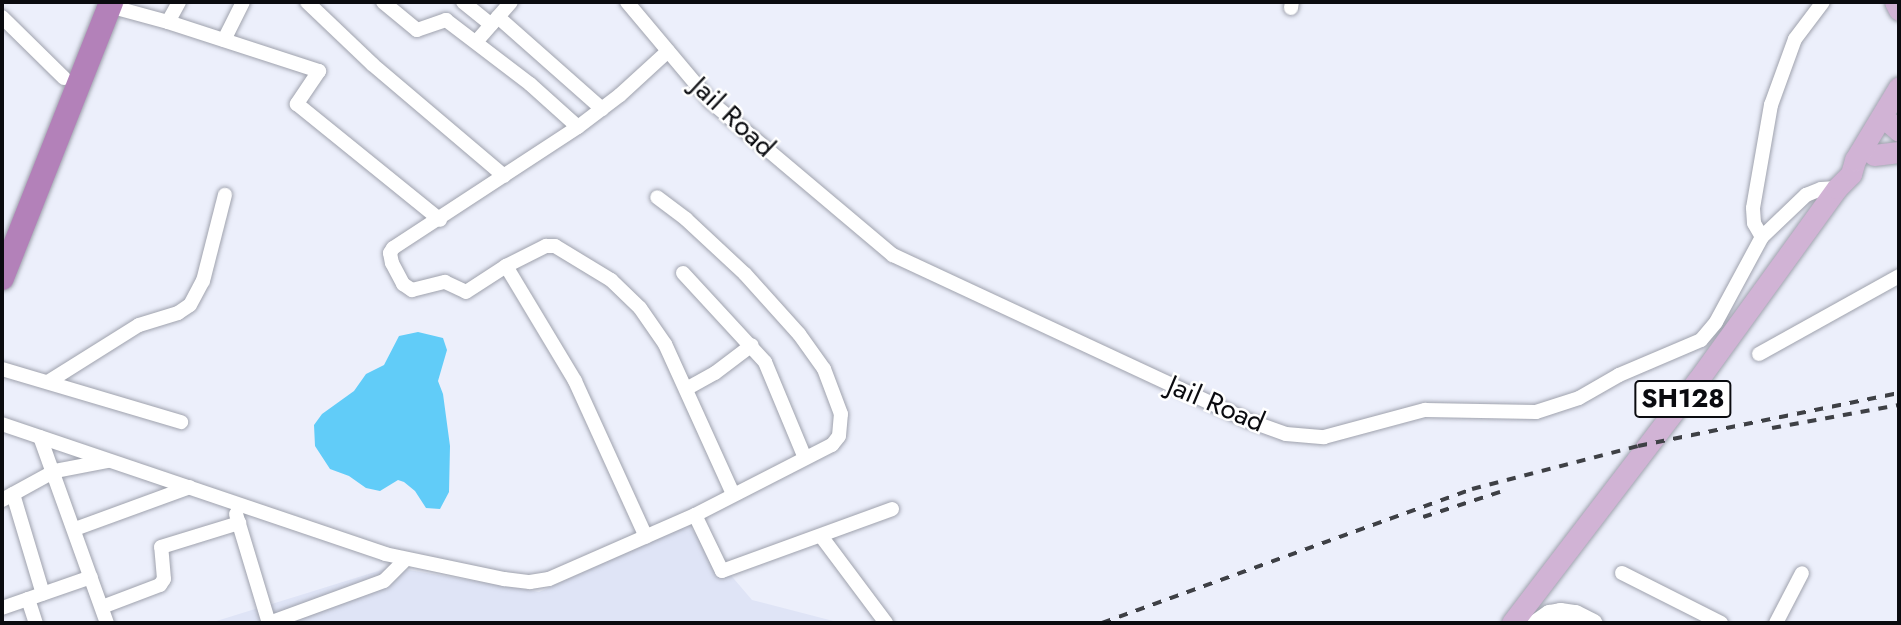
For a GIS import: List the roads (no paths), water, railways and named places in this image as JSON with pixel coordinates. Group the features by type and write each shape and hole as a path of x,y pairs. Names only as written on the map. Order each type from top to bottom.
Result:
{"highway":[{"path":"2,235 64,78 105,3"},
{"path":"2,278 105,3"}],"main road":[{"path":"1895,2 1899,10"},
{"name":"SH128","path":"1844,181 1865,167 1874,155 1894,119 1899,87"},
{"name":"SH128","path":"1513,623 1698,380 1844,181 1855,160 1894,119"},
{"path":"1874,155 1899,152"}],"street":[{"path":"168,22 179,2"},
{"path":"224,40 243,2"},
{"path":"307,2 372,64 504,176"},
{"path":"383,2 417,30 446,20 578,127"},
{"path":"463,2 494,21 602,108"},
{"path":"475,42 511,2"},
{"name":"Jail Road","path":"627,2 710,102 893,255 1234,415 1286,434 1324,437 1424,410 1536,412 1579,398 1619,375 1701,340 1710,332 1762,237 1806,195 1844,181"},
{"path":"1762,237 1754,223 1753,208 1771,105 1794,39 1823,2"},
{"path":"105,3 319,71 298,104 440,220"},
{"path":"2,17 64,78"},
{"path":"668,51 578,127 390,253 392,263 407,288 419,289 445,282 466,292 506,266 546,246 555,246 611,280 640,308 665,345 733,495"},
{"path":"48,382 138,326 178,313 190,305 203,281 225,195"},
{"path":"2,424 406,559 530,582 549,579 695,514 831,445 842,425 824,369 799,334 745,274 657,197"},
{"path":"506,266 575,381 646,537"},
{"path":"682,273 765,362 805,458"},
{"path":"1759,354 1899,276"},
{"path":"685,389 715,373 752,345"},
{"path":"2,369 181,422"},
{"path":"40,437 55,471 107,623"},
{"path":"43,594 7,497 55,471 110,461"},
{"path":"75,529 190,487"},
{"path":"232,503 269,623 384,581 406,559"},
{"path":"695,514 722,570 892,509"},
{"path":"102,607 160,585 164,579 161,547 239,523"},
{"path":"821,536 886,623"},
{"path":"1622,573 1721,623"},
{"path":"1776,623 1802,573"},
{"path":"2,608 91,577"},
{"path":"28,599 36,623"},
{"path":"1536,623 1549,614 1560,612 1575,614 1593,623"}],"water":[{"path":"418,332 443,338 447,350 438,381 443,394 450,446 449,492 440,509 426,508 415,491 398,480 380,491 366,488 349,476 330,469 315,446 314,425 322,414 354,391 366,374 384,365 399,336"}],"railway":[{"path":"1102,623 1472,489 1638,446 1899,393"},
{"path":"1772,428 1899,405"},
{"path":"1423,517 1500,492"}]}
